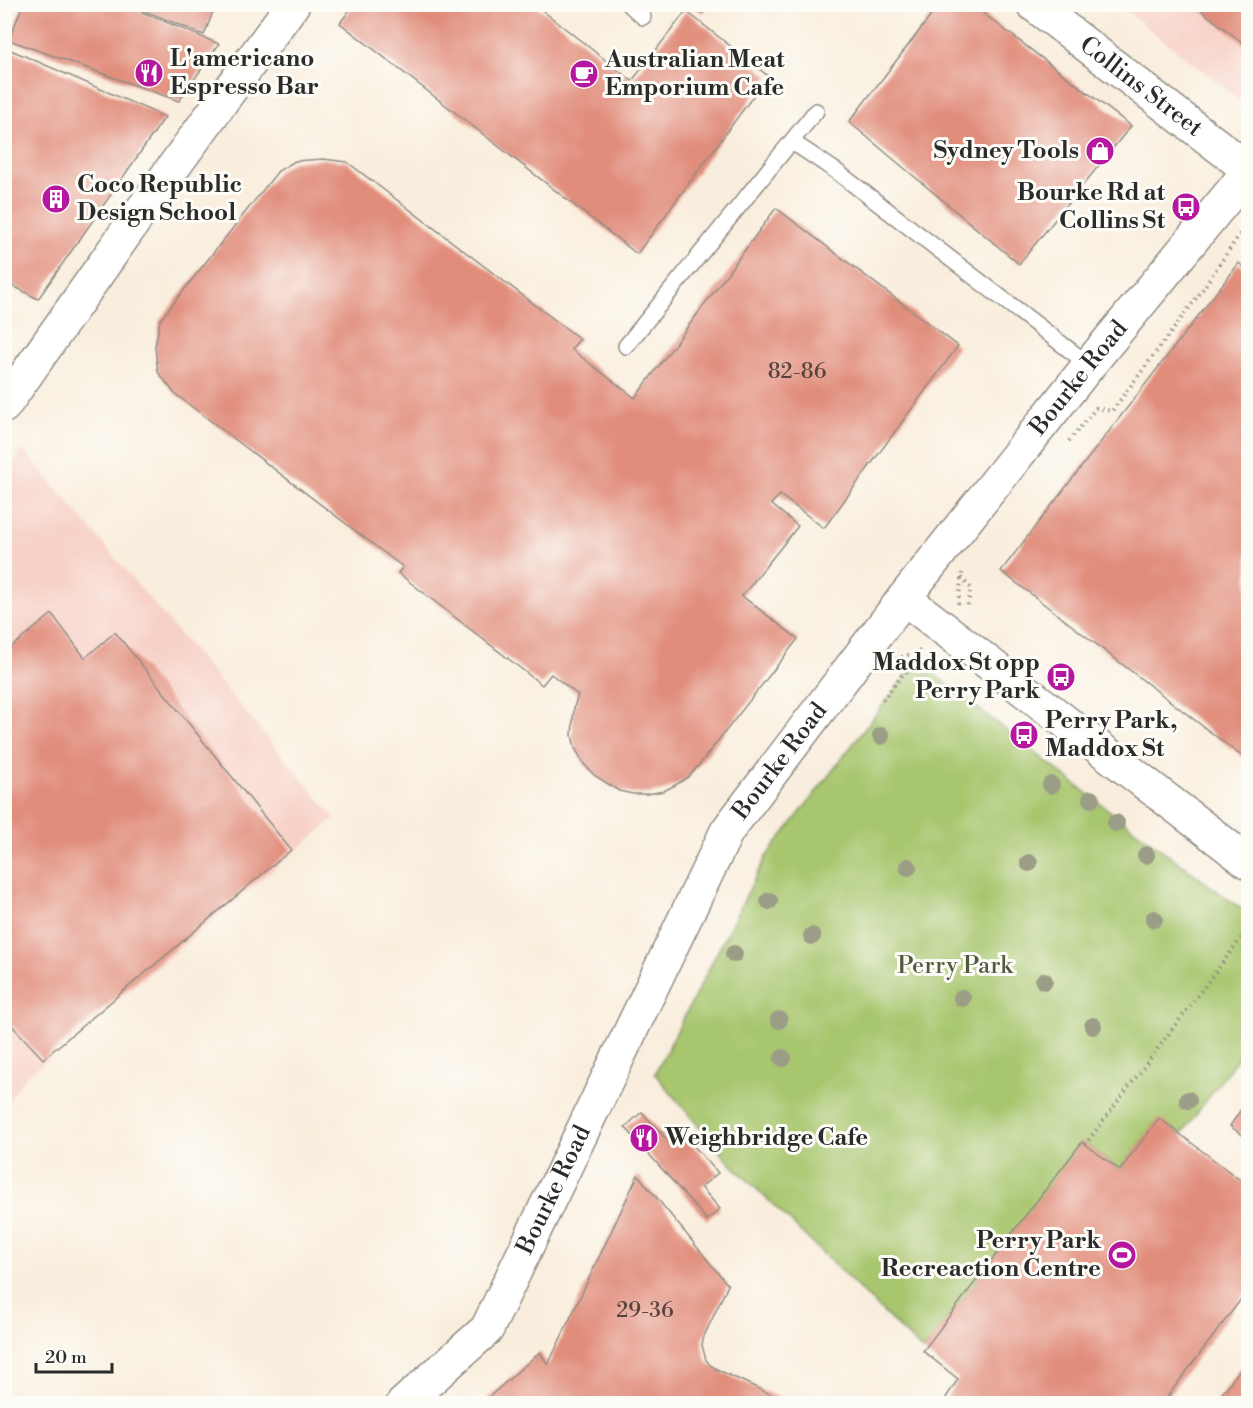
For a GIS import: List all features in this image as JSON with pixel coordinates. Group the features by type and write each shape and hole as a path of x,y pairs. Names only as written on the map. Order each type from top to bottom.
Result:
{"street":[{"path":"4,406 142,210 293,4"},
{"name":"Collins Street","path":"1033,4 1248,170"},
{"name":"Bourke Road","path":"403,1404 487,1329 727,831 904,598 1248,170"},
{"path":"904,598 1248,862"}],"lane":[{"path":"629,4 643,17"},
{"path":"626,346 816,111"},
{"path":"790,143 836,171 1089,365"}],"path":[{"path":"1096,408 1113,411 1198,296 1248,222"},
{"path":"961,578 971,588 967,608 972,611"},
{"path":"883,700 903,674 941,651"},
{"path":"1085,1145 1248,929"}],"shaded area":[{"path":"1119,5 1248,5 1248,95 1242,102"},
{"path":"23,449 335,818 24,1079 5,1105 4,475"}],"green space":[{"name":"Perry Park","path":"910,670 935,675 1115,815 1248,914 1248,1044 1181,1135 1159,1119 1120,1170 1082,1142 923,1351 725,1158 655,1074 766,857"}],"building":[{"name":"L'americano Espresso Bar","path":"23,4 123,4 219,44 179,101 9,40"},
{"path":"128,4 216,4 204,35"},
{"path":"354,4 534,4 632,81 686,11 768,76 637,254 340,23"},
{"path":"692,4 709,4 702,13"},
{"path":"940,4 971,4 1131,126 1019,264 849,122"},
{"path":"1193,4 1248,4 1248,47"},
{"name":"Coco Republic Design School","path":"4,47 165,117 38,299 4,281"},
{"path":"323,159 347,162 580,339 571,349 635,398 776,208 958,346 824,528 780,495 771,504 798,526 742,596 798,639 699,765 688,777 677,784 664,791 633,794 619,791 594,775 584,764 575,748 572,735 574,707 578,695 551,674 542,685 398,573 403,567 174,393 158,372 155,347 160,320 278,171 295,161"},
{"path":"1239,263 1248,271 1248,761 1001,571"},
{"path":"52,614 85,658 115,632 291,850 43,1059 4,1017 4,653"},
{"path":"1248,1099 1248,1139 1230,1126"},
{"path":"642,1112 671,1144 683,1134 718,1173 701,1187 720,1209 707,1220 625,1127"},
{"name":"Perry Park Recreaction Centre","path":"1159,1118 1248,1186 1248,1290 1162,1404 942,1404 958,1379 923,1351 1022,1220 1082,1142 1120,1170"},
{"path":"638,1175 728,1285 704,1336 702,1345 706,1360 718,1370 792,1404 481,1404 540,1352 548,1365"},
{"path":"1248,1359 1248,1404 1214,1404"}],"place":[{"name":"L'americano Espresso Bar","path":"149,73"},
{"name":"Australian Meat Emporium Cafe","path":"584,74"},
{"name":"Sydney Tools","path":"1100,151"},
{"name":"Coco Republic Design School","path":"56,199"},
{"name":"Bourke Rd at Collins St","path":"1186,207"},
{"name":"Maddox St opp Perry Park","path":"1061,677"},
{"name":"Perry Park, Maddox St","path":"1024,735"},
{"name":"Weighbridge Cafe","path":"644,1138"},
{"name":"Perry Park Recreaction Centre","path":"1122,1255"}]}
